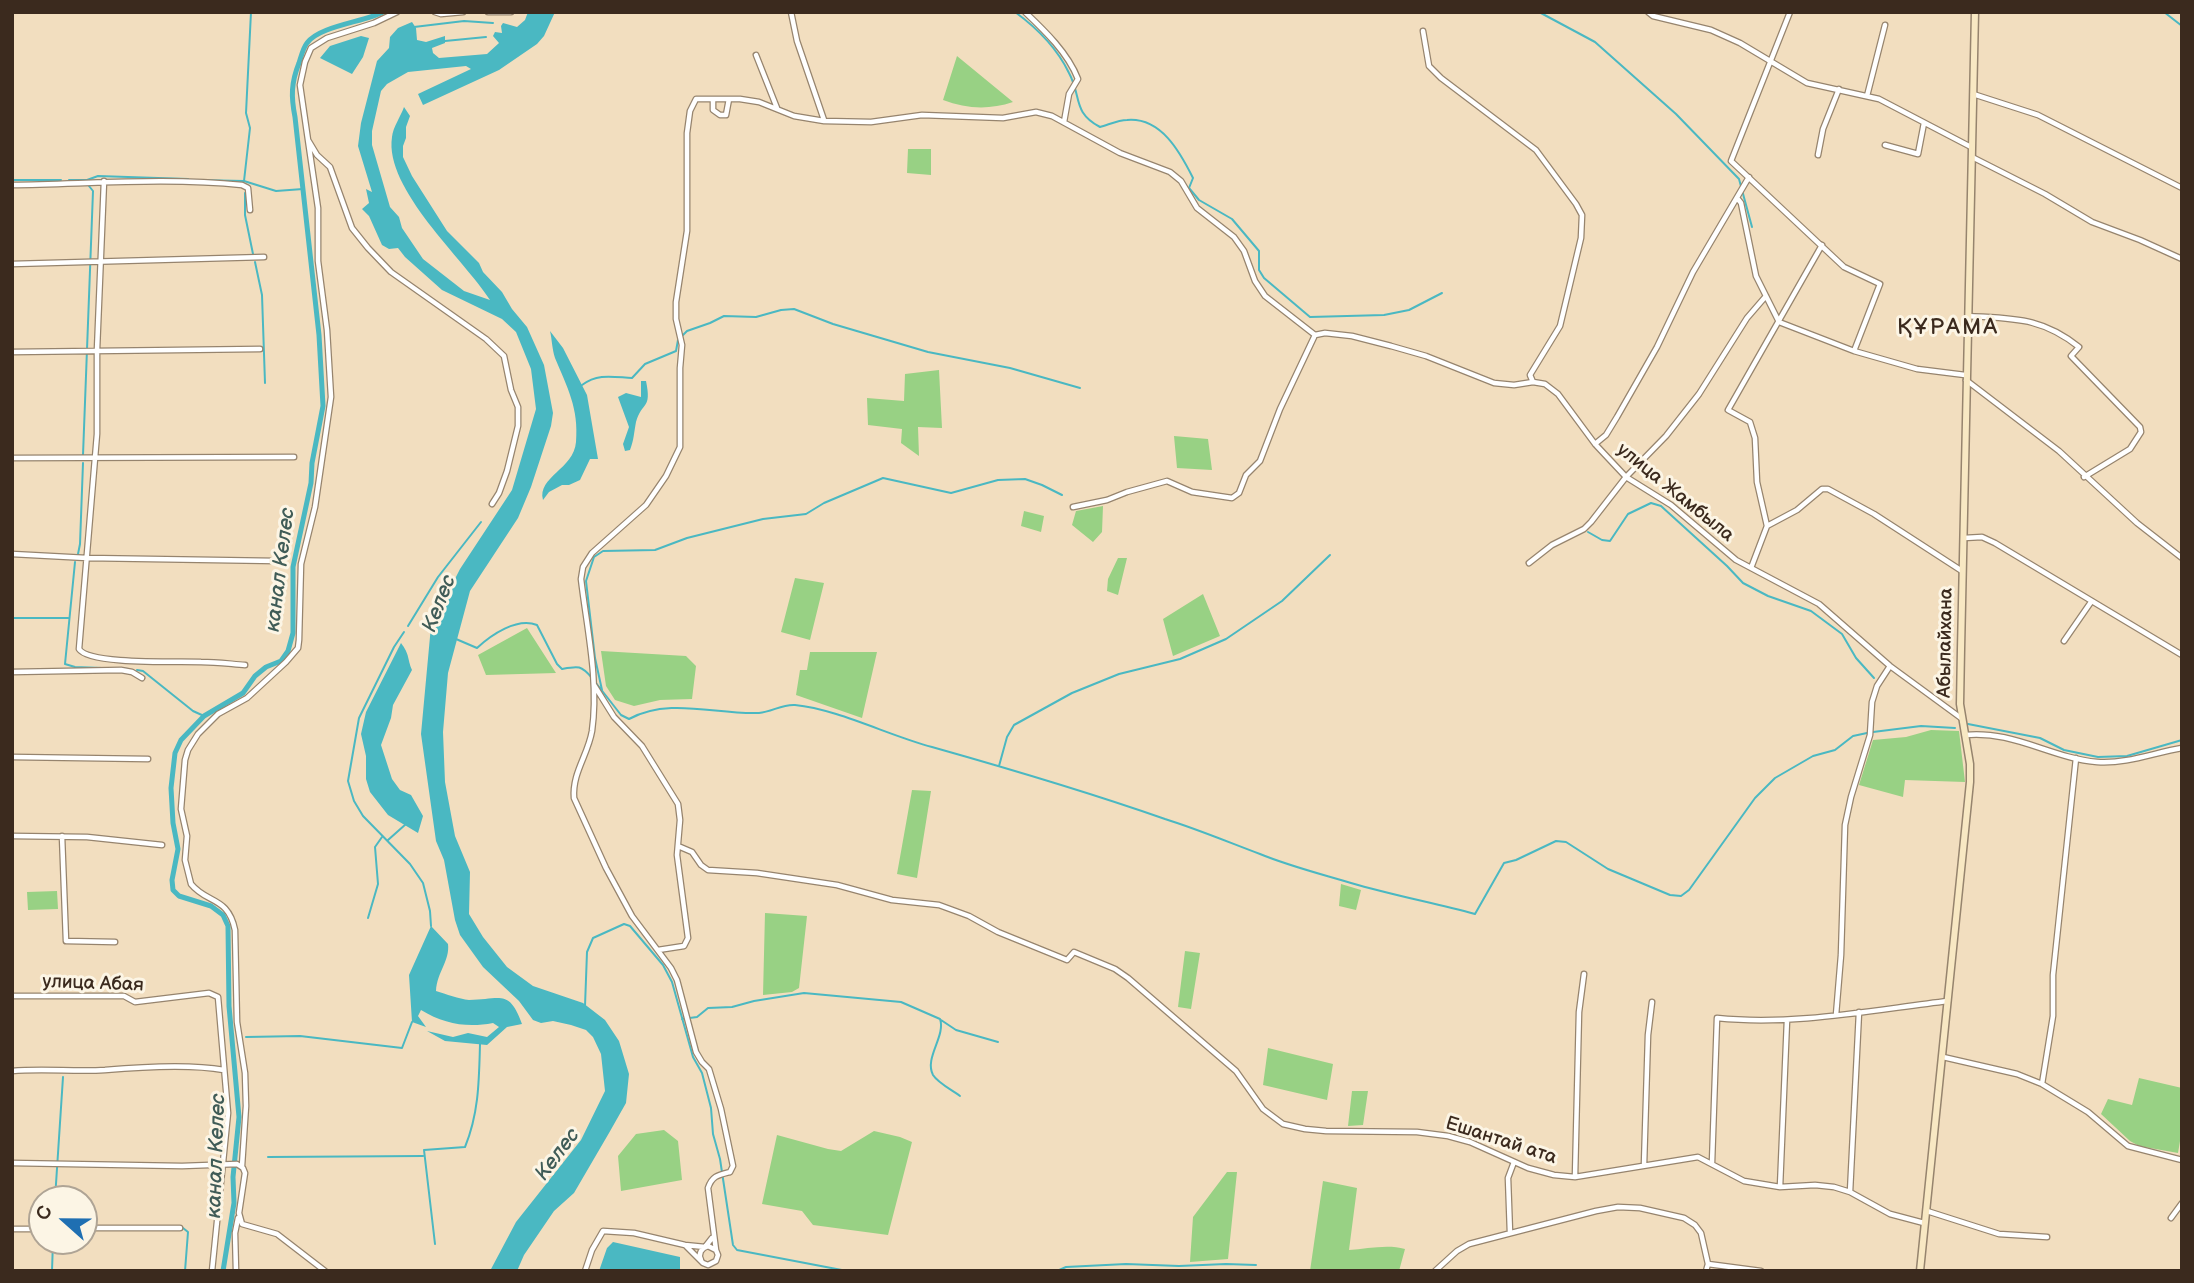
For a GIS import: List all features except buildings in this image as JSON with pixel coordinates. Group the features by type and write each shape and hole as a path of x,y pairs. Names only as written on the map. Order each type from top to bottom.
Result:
{"main road":[{"name":"Абылайхана","path":"1920,1271 1970,764 1962,718 1961,649 1975,12"}],"street":[{"path":"236,1271 235,1233 245,1179 239,1165 246,1106 237,1022 235,930 232,919 223,906 196,890 191,884 186,860 187,836 181,809 185,760 198,734 218,714 247,698 286,663 298,648 301,564 315,507 331,397 327,330 318,261 318,208 300,85 311,48 327,38 374,23 397,12"},
{"path":"435,12 463,12"},
{"path":"488,12 510,12"},
{"path":"791,12 797,41 824,121"},
{"path":"1025,12 1049,35 1078,79 1069,94 1063,122"},
{"path":"1648,12 1653,16 1711,30 1740,43 1807,83 1879,99 1971,147"},
{"path":"1790,12 1731,161 1844,267 1880,284 1854,351"},
{"path":"1867,96 1885,24"},
{"path":"685,1245 712,1271 718,1255 713,1237 708,1188 715,1176 730,1172 733,1166 721,1110 709,1069 696,1052 677,980 632,916 574,799 575,778 591,734 594,685 581,579 583,567 592,552 646,505 666,476 680,447 682,345 676,319 676,302 687,231 687,133 690,111 696,99 759,102 794,116 824,121 871,122 922,115 1003,118 1036,112 1052,116 1120,153 1170,172 1181,181 1197,208 1234,237 1244,251 1255,281 1265,296 1315,335 1325,333 1352,336 1391,346 1426,356 1494,383 1514,385 1533,382 1530,375 1560,326 1565,310 1581,238 1581,215 1576,204 1536,150 1429,66 1423,31"},
{"path":"756,55 777,109"},
{"path":"1818,155 1823,129 1839,89"},
{"path":"1973,94 2038,115 2182,188"},
{"path":"713,99 713,110 720,115 726,115 729,99"},
{"path":"1885,145 1917,154 1924,123"},
{"path":"308,140 317,155 330,167 352,229 368,248 391,272 486,339 504,356 511,390 518,407 518,426 508,471 492,504"},
{"path":"1971,157 2045,194 2092,222 2182,259"},
{"path":"1595,444 1606,435 1617,417 1657,347 1693,272 1749,177"},
{"path":"12,185 104,181 242,185 248,188 250,210"},
{"path":"104,181 95,458 79,652 92,657 133,662 201,662 245,666"},
{"path":"1737,198 1741,203 1756,276 1779,321 1854,351 1917,369 1965,377 2059,451 2084,477 2182,558"},
{"path":"1751,568 1767,526 1757,482 1755,438 1750,422 1728,410 1822,244"},
{"path":"12,264 264,257"},
{"path":"1529,563 1552,545 1584,529 1626,477 1666,436 1699,394 1747,318 1766,296"},
{"path":"1968,316 2040,323 2060,333 2079,347 2071,356 2140,427 2141,432 2130,449 2084,477"},
{"path":"1073,507 1107,500 1167,481 1192,492 1232,498 1239,493 1246,475 1260,461 1280,409 1315,335"},
{"path":"12,352 260,349"},
{"name":"улица Жамбыла","path":"1533,382 1545,384 1558,394 1595,444 1626,477 1671,505 1735,560 1819,604 1890,666 1962,718"},
{"path":"12,458 294,457"},
{"path":"1767,526 1797,510 1822,489 1828,489 1874,514 1963,571"},
{"path":"1964,538 1982,537 1995,543 2182,655"},
{"path":"12,554 276,561"},
{"path":"2064,641 2091,602"},
{"path":"132,672 133,662"},
{"path":"1836,1014 1841,956 1845,825 1870,734 1872,702 1877,686 1890,666"},
{"path":"12,672 121,670 142,678"},
{"path":"594,685 614,717 642,746 678,804 677,855 688,938 684,946 658,950"},
{"path":"1965,735 2001,735 2097,762 2149,757 2182,748"},
{"path":"12,757 148,759"},
{"path":"2042,1084 2053,1016 2053,975 2076,758"},
{"path":"12,836 62,836 162,845"},
{"path":"62,836 66,941 115,942"},
{"name":"Ешантай ата","path":"678,846 692,852 708,870 757,873 837,885 892,900 939,905 1067,960 1074,953 1115,969 1236,1071 1263,1109 1283,1124 1326,1130 1417,1132 1448,1136 1554,1175 1575,1177 1698,1157 1744,1181 1780,1187 1815,1185 1850,1192 1891,1214 1925,1223"},
{"path":"1575,1177 1579,1012 1584,974"},
{"name":"улица Абая","path":"12,996 124,996 135,1002 214,993 219,998 224,1070"},
{"path":"1712,1163 1717,1018 1752,1022 1787,1020 1948,1001"},
{"path":"1644,1165 1648,1035 1652,1002"},
{"path":"1850,1192 1859,1012"},
{"path":"1780,1187 1787,1020"},
{"path":"1943,1057 2017,1074 2042,1084 2088,1112 2128,1146 2182,1160"},
{"path":"12,1071 103,1070 126,1067 224,1070 229,1105 226,1164 212,1271"},
{"path":"1510,1233 1508,1178 1514,1162"},
{"path":"12,1163 239,1165"},
{"path":"2171,1218 2182,1203"},
{"path":"1435,1271 1469,1244 1618,1207 1654,1210 1684,1218 1695,1225 1701,1233 1706,1271"},
{"path":"1927,1211 1999,1234 2047,1237"},
{"path":"239,1218 244,1225 282,1236 325,1271"},
{"path":"98,1228 180,1228"},
{"path":"585,1271 592,1250 603,1231 634,1233 716,1250"},
{"path":"702,1262 699,1254 713,1237"},
{"path":"702,1262 712,1265 716,1261"},
{"path":"1707,1264 1761,1271"}],"green space":[{"path":"957,56 1013,102 978,107 943,100"},
{"path":"908,149 931,149 931,175 907,173"},
{"path":"939,370 942,428 918,427 919,456 901,443 902,429 868,425 867,398 904,401 905,374"},
{"path":"1174,436 1208,439 1212,470 1177,468"},
{"path":"1103,506 1102,532 1093,542 1072,525 1076,511"},
{"path":"1024,511 1044,516 1041,532 1021,526"},
{"path":"1118,558 1127,558 1118,595 1107,591 1108,579"},
{"path":"795,578 824,583 810,640 781,632"},
{"path":"1203,594 1220,636 1173,656 1163,619"},
{"path":"527,628 556,673 486,675 478,655"},
{"path":"601,651 686,656 696,666 692,699 660,700 634,706 615,700 606,686"},
{"path":"810,652 877,652 862,718 796,695 800,670 807,670"},
{"path":"1931,730 1959,731 1965,782 1905,780 1903,797 1859,785 1873,740 1906,737"},
{"path":"912,790 931,791 917,878 897,874"},
{"path":"1341,884 1361,890 1356,910 1339,906"},
{"path":"57,891 58,909 28,910 27,892"},
{"path":"765,913 807,916 799,988 792,992 763,995"},
{"path":"1185,951 1200,953 1191,1009 1178,1007"},
{"path":"1268,1048 1333,1064 1327,1100 1263,1085"},
{"path":"2139,1078 2182,1088 2182,1129 2178,1153 2139,1146 2101,1114 2108,1099 2132,1105"},
{"path":"1352,1091 1368,1091 1363,1125 1348,1126"},
{"path":"664,1130 678,1141 682,1180 621,1191 618,1156 636,1134"},
{"path":"874,1131 912,1142 888,1235 813,1225 802,1211 762,1204 777,1135 841,1151"},
{"path":"1227,1172 1237,1172 1228,1259 1190,1262 1193,1217"},
{"path":"1323,1181 1357,1188 1349,1250 1384,1247 1405,1249 1399,1271 1310,1271"}],"water":[{"name":"Келес","path":"528,12 555,12 544,36 537,44 499,70 423,105 418,94 471,69 466,66 408,72 387,84 381,91 372,131 372,145 390,207 399,217 402,228 423,259 464,291 490,300 428,223 400,179 393,157 392,137 404,107 410,116 403,157 412,176 447,231 479,263 483,272 502,292 527,327 544,365 553,413 531,487 518,518 470,591 448,673 443,732 445,782 455,836 470,872 469,914 507,967 533,986 583,1003 605,1020 619,1041 629,1074 626,1103 574,1193 554,1211 524,1255 517,1271 490,1271 516,1222 581,1140 605,1091 601,1054 593,1037 586,1030 571,1025 533,1020 519,1001 483,967 460,935 444,860 436,841 421,734 431,626 460,569 512,490 536,409 531,369 516,332 502,319 442,290 398,248 389,249 382,245 369,216 362,209 369,203 366,189 372,192 358,146 377,61 389,48 390,37 398,28 412,22 416,28 417,40 426,42 445,36 445,43 432,48 439,58 487,54 499,43 493,36 495,32 502,33 503,23 517,27 525,20"},
{"path":"361,36 369,38 363,57 352,74 320,58 330,46"},
{"path":"550,331 563,348 587,395 598,459 590,459 580,480 549,492 543,500 545,485 569,459 576,442 574,408 555,358"},
{"path":"641,381 646,381 648,397 638,415 630,450 625,451 623,444 629,427 618,397 626,393 641,397"},
{"path":"401,643 412,670 393,705 381,745 392,779 400,790 411,795 423,816 418,833 388,815 370,792 361,734 366,712"},
{"path":"431,926 448,944 436,991 469,1000 502,998 513,1005 522,1024 507,1027 487,1045 445,1041 427,1031 453,1037 468,1033 487,1037 499,1027 493,1023 456,1024 421,1010 418,1016 426,1027 412,1022 409,975"},
{"path":"613,1242 680,1257 680,1271 599,1271 607,1248"}],"waterway":[{"path":"244,181 250,128 246,113 251,12"},
{"name":"канал Келес","path":"223,1271 234,1203 233,1177 239,1117 229,1006 228,926 223,915 211,906 179,896 173,890 172,880 178,849 171,788 175,753 181,740 204,716 243,693 255,676 266,667 281,661 288,651 293,633 293,567 311,483 323,406 319,335 292,90 303,50 313,37 331,28 383,12"},
{"path":"1015,12 1039,32 1059,55 1073,82 1081,110 1091,121 1100,127 1124,120 1139,121 1150,124 1168,138 1193,178 1189,188 1199,200 1232,219 1259,251 1259,270 1264,278 1310,317 1384,315 1409,310 1442,293"},
{"path":"1539,12 1595,42 1676,114 1739,179 1752,227"},
{"path":"2164,12 2182,26"},
{"path":"414,27 464,21 493,23"},
{"path":"445,41 486,37"},
{"path":"69,180 87,180 98,176 188,179"},
{"path":"12,180 61,180"},
{"path":"195,180 244,181 276,191 303,189"},
{"path":"83,455 93,191 89,186"},
{"path":"245,193 245,215 253,254"},
{"path":"255,262 262,295 265,383"},
{"path":"682,336 687,331 724,316 756,317 794,309 833,324 928,352 1010,368 1080,388"},
{"path":"582,385 600,377 632,378 645,364 676,351 678,340"},
{"path":"78,554 83,463"},
{"path":"602,690 595,658 586,581 594,557 603,551 655,550 687,538 763,519 806,514 824,503 883,478 951,493 998,480 1025,479 1062,495"},
{"path":"1588,532 1602,540 1610,541 1628,514 1651,503 1661,506 1743,583 1768,596 1811,611 1842,634 1856,658 1874,678"},
{"path":"408,626 438,577 481,522"},
{"path":"999,766 1007,737 1014,725 1072,693 1119,674 1180,659 1226,639 1282,601 1330,555"},
{"path":"75,562 65,664 75,667 129,669"},
{"path":"12,618 68,618"},
{"path":"456,639 477,648 513,625 537,625 562,669 579,668 592,678"},
{"path":"404,632 359,718 348,781 354,801 363,816 410,864 423,883 431,926"},
{"path":"137,670 143,671 193,711 204,716"},
{"path":"596,683 621,715 629,719 661,709 677,708 759,713 795,705 828,712 916,742 1136,809 1294,866 1475,914 1504,863 1556,841 1566,842 1608,869 1670,895 1681,896 1689,890 1755,798 1775,778 1813,756 1835,750 1853,736 1867,733"},
{"path":"1968,724 2040,738 2064,750 2098,757 2127,756 2182,740"},
{"path":"1873,732 1921,726 1955,728"},
{"path":"388,840 406,824"},
{"path":"368,918 378,884 375,847 382,837"},
{"path":"585,1006 587,952 593,938 624,924 630,926 663,965 672,982 693,1057 702,1073 711,1108 713,1134 720,1159 733,1245 737,1250 847,1271"},
{"path":"682,1019 697,1017 708,1008 732,1007 804,993 901,1002 940,1019 940,1033 931,1068 938,1081 960,1096"},
{"path":"941,1020 956,1030 998,1042"},
{"path":"246,1037 300,1036 402,1048 412,1022"},
{"path":"435,1244 424,1150 465,1147 476,1109 480,1044"},
{"path":"56,1185 63,1077"},
{"path":"268,1157 423,1156"},
{"path":"183,1228 188,1232 185,1271"},
{"path":"52,1271 53,1255"},
{"path":"1057,1271 1066,1267 1126,1264 1256,1265"}],"district":[{"name":"ҚҰРАМА","path":"1948,328"}]}
